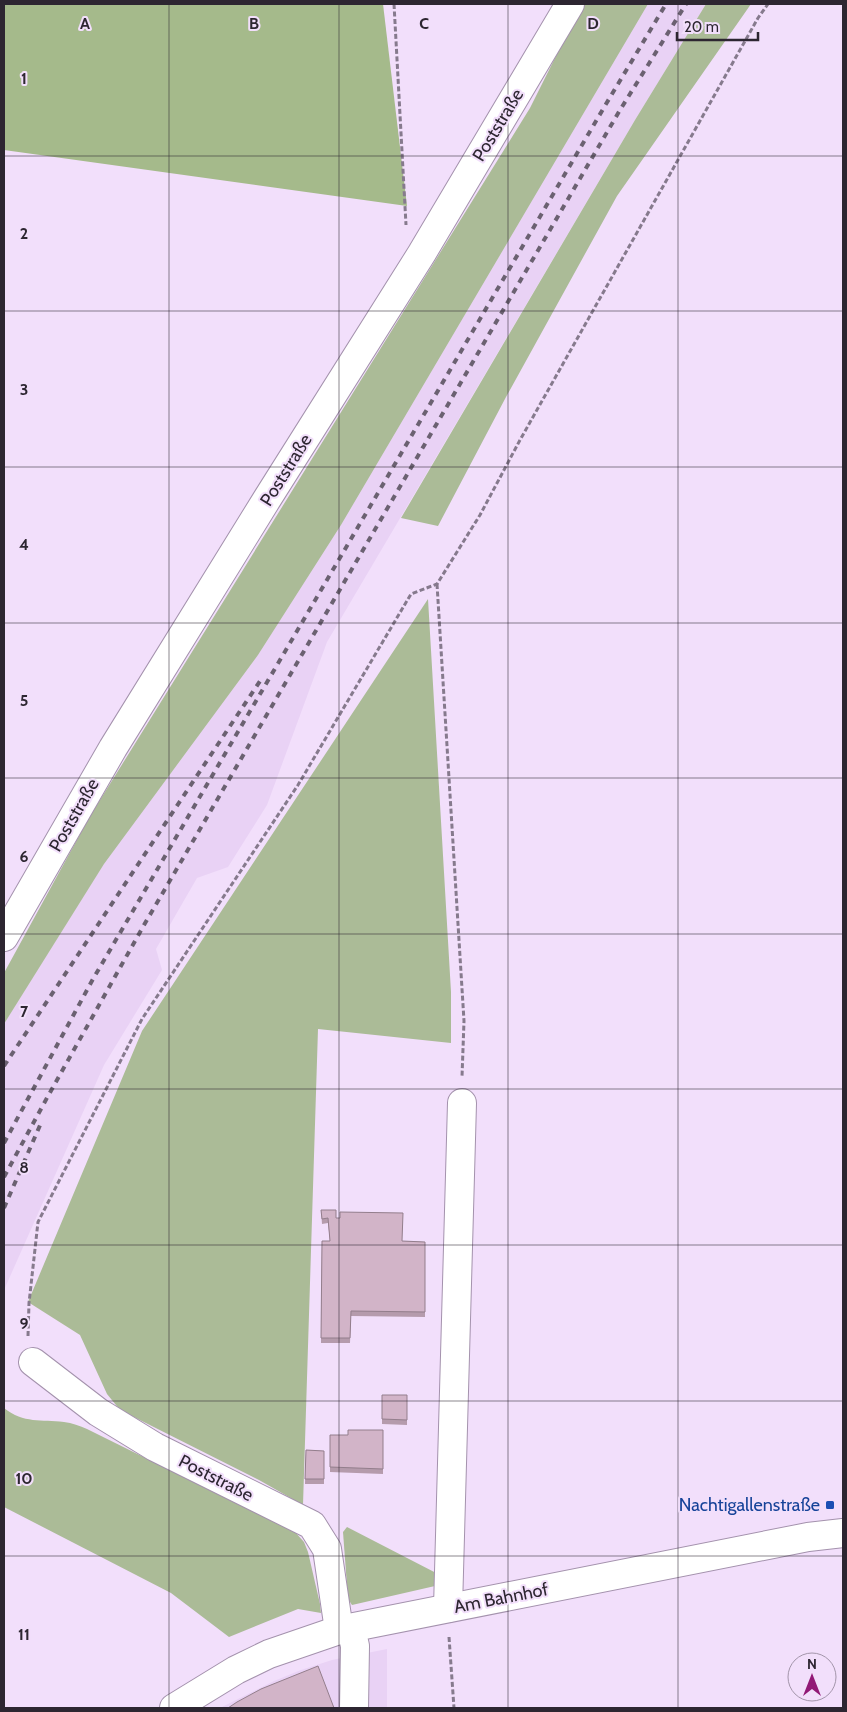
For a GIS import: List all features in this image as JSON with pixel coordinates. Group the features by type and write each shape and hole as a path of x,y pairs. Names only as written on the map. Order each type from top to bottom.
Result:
{"street":[{"name":"Poststraße","path":"4,937 113,748 422,253 570,4"},
{"path":"448,1608 462,1103"},
{"name":"Poststraße","path":"34,1362 98,1412 155,1447 312,1525 327,1550 345,1629 354,1646 354,1708"},
{"name":"Am Bahnhof","path":"174,1708 236,1670 269,1654 345,1629 808,1537 843,1533"}],"path":[{"path":"394,4 406,225 422,253"},
{"path":"462,1103 464,1021 437,584 480,515 520,440 753,26 768,4"},
{"path":"34,1362 28,1332 38,1222 142,1019 298,785 411,594 437,584"},
{"path":"448,1608 454,1708"}],"shaded area":[{"path":"648,4 706,4 635,120 327,642 267,805 228,867 197,878 156,949 162,970 104,1065 4,1290 4,1024 104,864 258,655 341,525"},
{"path":"387,1649 387,1708 220,1708 274,1681 301,1670 332,1660"}],"green space":[{"path":"4,4 383,4 407,206 4,150"},
{"path":"582,4 648,4 341,525 258,655 104,864 4,1024 4,973 90,816 530,108"},
{"path":"706,4 751,4 617,196 506,397 438,526 401,518 635,120"},
{"path":"428,599 451,992 451,1043 318,1029 303,1505 259,1480 120,1410 107,1394 80,1335 28,1302 142,1031"},
{"path":"4,1408 26,1419 67,1422 87,1429 295,1532 304,1542 308,1552 321,1613 298,1609 229,1637 171,1593 4,1507"},
{"path":"347,1527 440,1575 435,1586 352,1605 348,1599 343,1532"}],"building":[{"path":"321,1210 336,1210 336,1218 340,1218 340,1212 403,1213 402,1241 425,1242 425,1312 351,1311 350,1338 321,1338 322,1241 330,1241 328,1218 322,1219"},
{"path":"382,1395 407,1395 407,1420 382,1419"},
{"path":"348,1430 383,1430 383,1469 330,1467 330,1435 348,1435"},
{"path":"306,1450 324,1451 324,1479 305,1479"},
{"path":"318,1666 334,1708 228,1708 261,1689"}],"railway":[{"path":"4,1143 93,979 666,4"},
{"path":"4,1177 144,925 620,110 686,4"},
{"path":"4,1066 262,678"},
{"path":"4,1208 41,1123"}],"place":[{"name":"Nachtigallenstraße","path":"830,1505"}]}
